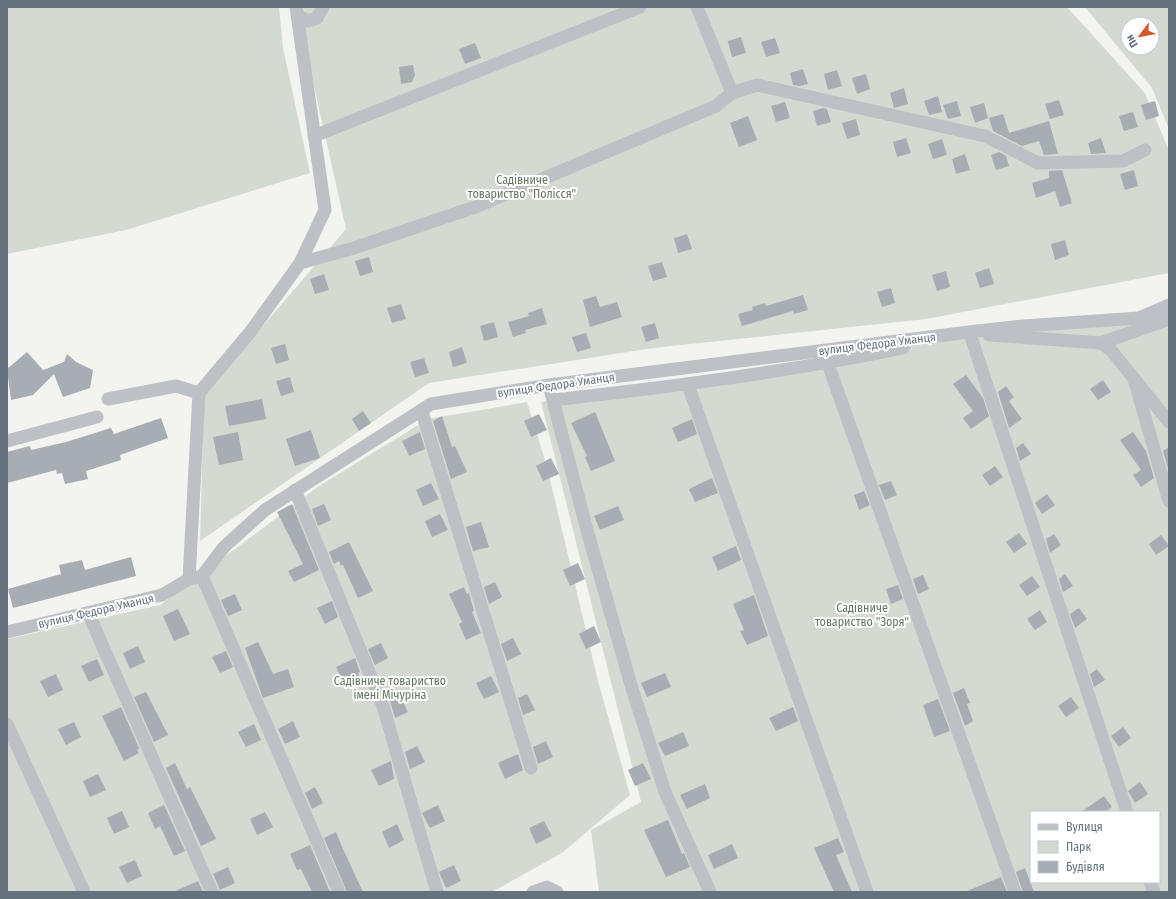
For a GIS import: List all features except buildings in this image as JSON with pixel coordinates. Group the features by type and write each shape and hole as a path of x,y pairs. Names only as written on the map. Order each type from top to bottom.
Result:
{"street":[{"path":"297,11 308,21 317,18 323,7"},
{"path":"314,136 640,7"},
{"path":"697,7 732,93"},
{"path":"297,11 325,210 300,263 251,331 199,393 196,578 340,892"},
{"path":"300,263 354,248 478,206 716,106 732,93 757,86 985,136 1038,162 1123,161 1145,150"},
{"name":"вулиця Федора Уманця","path":"7,632 162,595 196,578 224,547 265,510 422,412 431,404 549,385 1008,327 1138,318 1169,304"},
{"path":"553,400 688,385 828,364 970,334 1101,343 1169,318"},
{"path":"970,334 1127,811"},
{"path":"1101,343 1111,350 1169,422"},
{"path":"828,364 1015,892"},
{"path":"1134,378 1169,501"},
{"path":"549,385 587,530 631,685 665,792 710,892"},
{"path":"688,385 867,892"},
{"path":"108,399 176,386 199,393"},
{"path":"422,412 531,768"},
{"path":"7,441 97,417"},
{"path":"295,490 383,706 437,892"},
{"path":"88,613 212,892"},
{"path":"7,724 84,892"},
{"path":"533,892 552,889"}],"green space":[{"path":"7,7 279,7 283,48 310,173 126,230 7,254"},
{"name":"Садівниче товариство \"Полісся\"","path":"299,7 1067,7 1145,93 1169,151 1169,273 926,319 653,348 429,383 200,541 204,395 346,229 298,15"},
{"path":"1085,7 1169,7 1169,129 1152,88 1126,56 1160,56 1160,16 1120,16 1120,49"},
{"name":"Садівниче товариство \"Зоря\"","path":"1169,307 1169,892 599,892 591,830 641,802 541,402 1023,326 1138,318"},
{"name":"Садівниче товариство імені Мічуріна","path":"527,402 547,467 598,681 630,795 562,853 492,892 7,892 7,639 160,605 319,486 428,419"}]}
